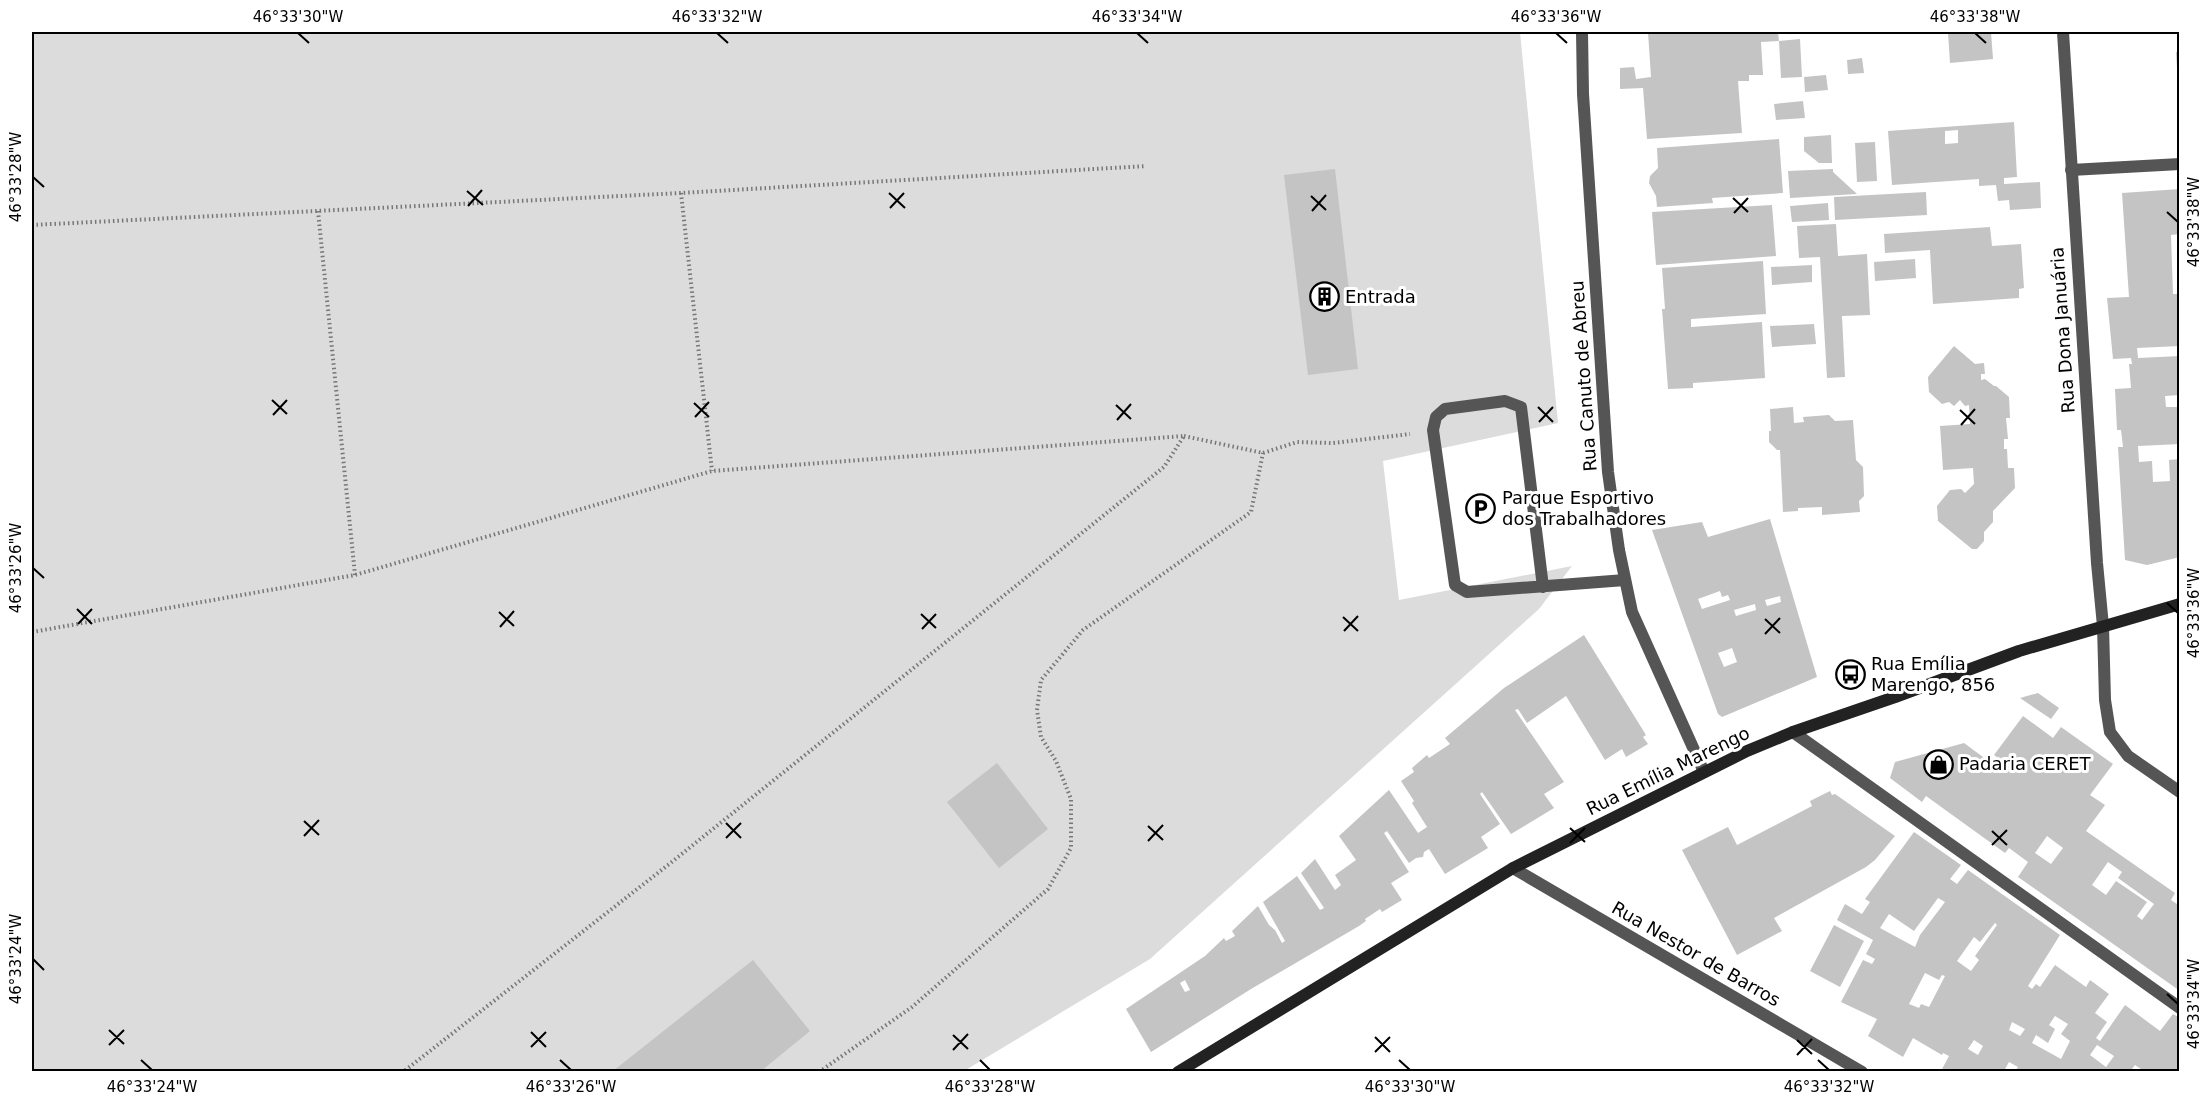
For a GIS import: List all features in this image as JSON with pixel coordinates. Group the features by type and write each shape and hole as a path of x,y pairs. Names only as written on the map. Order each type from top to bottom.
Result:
{"main road":[{"name":"Rua Emília Marengo","path":"1178,1071 1513,868 1704,772 1793,732 2019,651 2180,604"}],"street":[{"name":"Rua Canuto de Abreu","path":"1582,32 1583,94 1608,472 1619,550 1632,612 1704,772"},
{"name":"Rua Dona Januária","path":"2063,32 2103,626 2105,700 2110,732 2128,756 2180,792"},
{"path":"2071,170 2180,164"},
{"path":"1543,587 1521,407 1505,401 1445,409 1436,417 1433,430 1455,585 1467,592 1543,587 1625,580"},
{"path":"1793,732 2180,1008"},
{"name":"Rua Nestor de Barros","path":"1513,868 1846,1067 1862,1071"}],"path":[{"path":"32,225 681,193 1146,166"},
{"path":"681,193 712,471"},
{"path":"318,211 355,575"},
{"path":"32,632 355,575 712,471 1184,436 1263,453 1297,442 1333,443 1433,430"},
{"path":"402,1071 668,865 1164,467 1184,436"},
{"path":"819,1071 912,1007 1048,889 1071,848 1071,800 1056,761 1041,737 1037,710 1041,680 1083,630 1251,512 1263,453"},
{"path":"412,1064 413,1071"}],"shaded area":[{"path":"32,32 1520,32 1558,423 1383,461 1399,600 1572,566 1539,609 1150,959 964,1071 32,1071"}],"building":[{"path":"1648,32 1778,32 1779,41 1761,42 1763,75 1749,75 1749,81 1738,81 1742,133 1647,139 1643,88 1620,89 1620,68 1634,67 1636,79 1651,77"},
{"path":"1948,32 1991,32 1993,59 1950,63"},
{"path":"1800,39 1802,77 1781,78 1779,41"},
{"path":"2176,52 2180,52 2180,82 2178,82"},
{"path":"1862,58 1864,73 1848,74 1847,60"},
{"path":"1826,75 1828,90 1805,92 1804,77"},
{"path":"1803,101 1805,118 1776,120 1774,104"},
{"path":"2014,122 2017,177 2004,178 2004,184 2040,182 2041,208 2010,210 2009,200 1998,201 1996,185 1979,186 1979,179 1892,185 1888,131","holes":["1958,130 1958,143 1945,144 1945,131"]},
{"path":"1831,135 1832,163 1819,163 1804,151 1804,137"},
{"path":"1779,139 1783,193 1712,198 1713,203 1657,207 1656,196 1649,183 1650,176 1658,168 1657,148"},
{"path":"1875,142 1877,181 1857,182 1855,143"},
{"name":"Entrada","path":"1335,169 1358,369 1308,375 1284,175"},
{"path":"1833,169 1833,172 1857,194 1790,198 1788,171"},
{"path":"2180,189 2180,234 2171,235 2173,294 2180,294 2180,346 2137,348 2138,358 2180,356 2180,395 2165,396 2166,407 2180,407 2180,444 2138,446 2139,462 2152,461 2153,482 2170,481 2169,460 2180,459 2180,557 2147,565 2125,560 2118,447 2123,447 2121,430 2117,430 2115,389 2131,388 2129,364 2132,364 2131,358 2113,359 2107,298 2129,297 2122,193"},
{"path":"1926,192 1927,215 1835,220 1834,197"},
{"path":"1828,203 1829,220 1792,222 1790,206"},
{"path":"1772,205 1776,256 1656,265 1652,212"},
{"path":"1836,224 1838,256 1867,254 1870,315 1842,316 1845,377 1827,378 1820,257 1799,258 1797,226"},
{"path":"1990,227 1992,246 2021,244 2024,288 2019,289 2019,298 1933,304 1930,250 1885,253 1884,234"},
{"path":"1915,259 1916,278 1875,281 1874,262"},
{"path":"1763,261 1766,314 1691,319 1691,327 1762,322 1765,378 1693,383 1693,388 1668,389 1662,309 1665,309 1662,268"},
{"path":"1812,265 1812,282 1772,285 1771,267"},
{"path":"1814,324 1816,344 1772,347 1770,326"},
{"path":"1954,346 1975,364 1984,363 1985,374 1981,374 1981,380 1985,379 2009,397 2010,418 2006,418 2008,439 2004,439 2004,449 2007,449 2008,468 2014,468 2015,488 1993,511 1993,522 1984,532 1984,541 1977,549 1972,549 1938,521 1937,506 1950,490 1961,489 1965,493 1974,484 1973,468 1943,470 1940,426 1970,424 1969,405 1965,406 1960,400 1954,406 1949,402 1942,404 1929,392 1928,377"},
{"path":"1793,407 1794,423 1804,422 1803,417 1829,415 1835,421 1853,420 1856,460 1863,467 1864,496 1859,501 1860,512 1822,515 1822,507 1798,508 1798,511 1783,512 1780,450 1769,442 1770,409"},
{"path":"1770,519 1817,677 1722,717 1718,714 1652,530 1702,522 1708,537","holes":["1720,591 1722,597 1728,595 1730,600 1702,609 1698,599","1780,596 1781,602 1767,606 1765,600","1755,604 1756,610 1736,616 1734,610","1732,648 1737,662 1724,667 1718,653"]},
{"path":"1584,635 1646,735 1643,737 1648,744 1626,757 1622,749 1605,760 1566,696 1527,723 1518,709 1515,710 1564,782 1544,794 1554,808 1511,834 1482,792 1480,794 1500,824 1481,837 1488,848 1445,874 1429,849 1424,852 1423,857 1416,858 1409,863 1387,831 1384,833 1409,872 1391,883 1402,900 1382,912 1380,909 1359,926 1251,989 1151,1052 1126,1009 1205,956 1224,938 1226,941 1235,936 1232,931 1258,906 1282,943 1285,941 1263,902 1297,876 1320,910 1324,908 1301,873 1315,859 1335,890 1341,885 1335,875 1356,860 1339,836 1389,790 1418,833 1427,827 1401,781 1414,772 1412,768 1427,755 1429,758 1450,744 1445,738 1504,688","holes":["1185,980 1190,990 1185,992 1180,983"]},
{"path":"2038,693 2059,708 2051,719 2020,698"},
{"path":"2023,716 2053,738 2061,727 2113,764 2090,795 2105,805 2086,831 2175,893 2171,900 2180,906 2180,991 2018,877 2028,862 2009,848 2005,853 1926,796 1922,802 1890,778 1895,762 1964,743 2002,771 2007,764 1994,755","holes":["2047,836 2063,848 2051,864 2035,853","2108,862 2122,872 2118,878 2154,904 2142,920 2137,916 2147,902 2116,881 2106,895 2092,885"]},
{"path":"997,763 1048,829 999,868 947,802"},
{"path":"1830,791 1832,795 1835,794 1895,836 1866,867 1774,918 1782,931 1737,955 1682,850 1728,827 1737,845 1812,806 1810,801"},
{"path":"1914,832 1961,865 1950,879 1957,884 1968,870 2060,935 2028,986 2032,989 2036,984 2040,987 2055,965 2086,987 2090,980 2109,994 2095,1013 2107,1022 2096,1038 2100,1041 2125,1005 2160,1031 2173,1014 2180,1018 2180,1071 2144,1071 2135,1065 2132,1069 2136,1071 2015,1071 2018,1067 2009,1062 2004,1071 1941,1071 1949,1056 1943,1053 1942,1055 1913,1038 1903,1057 1868,1036 1877,1019 1841,1002 1863,960 1872,964 1875,959 1866,954 1873,940 1837,920 1845,904 1862,914 1870,902 1865,899","holes":["1938,898 1945,902 1920,935 1915,947 1880,928 1889,914 1914,931","1995,923 1997,925 1975,956 1979,960 1971,971 1957,961 1974,937 1980,942","1925,973 1939,980 1942,975 1945,976 1929,1007 1921,1004 1919,1008 1909,1004","2055,1016 2068,1024 2061,1034 2070,1041 2061,1059 2032,1043 2036,1035 2048,1043 2055,1029 2049,1025","2012,1022 2025,1029 2020,1036 2009,1030","1974,1040 1983,1046 1978,1055 1968,1049","2097,1045 2114,1056 2106,1067 2090,1055"]},
{"path":"1834,925 1864,941 1840,987 1810,971"},
{"path":"753,960 810,1031 761,1071 613,1071"}],"place":[{"name":"Entrada","path":"1324,297"},
{"name":"Parque Esportivo dos Trabalhadores","path":"1481,508"},
{"name":"Rua Emília Marengo, 856","path":"1850,674"},
{"name":"Padaria CERET","path":"1938,764"}]}
